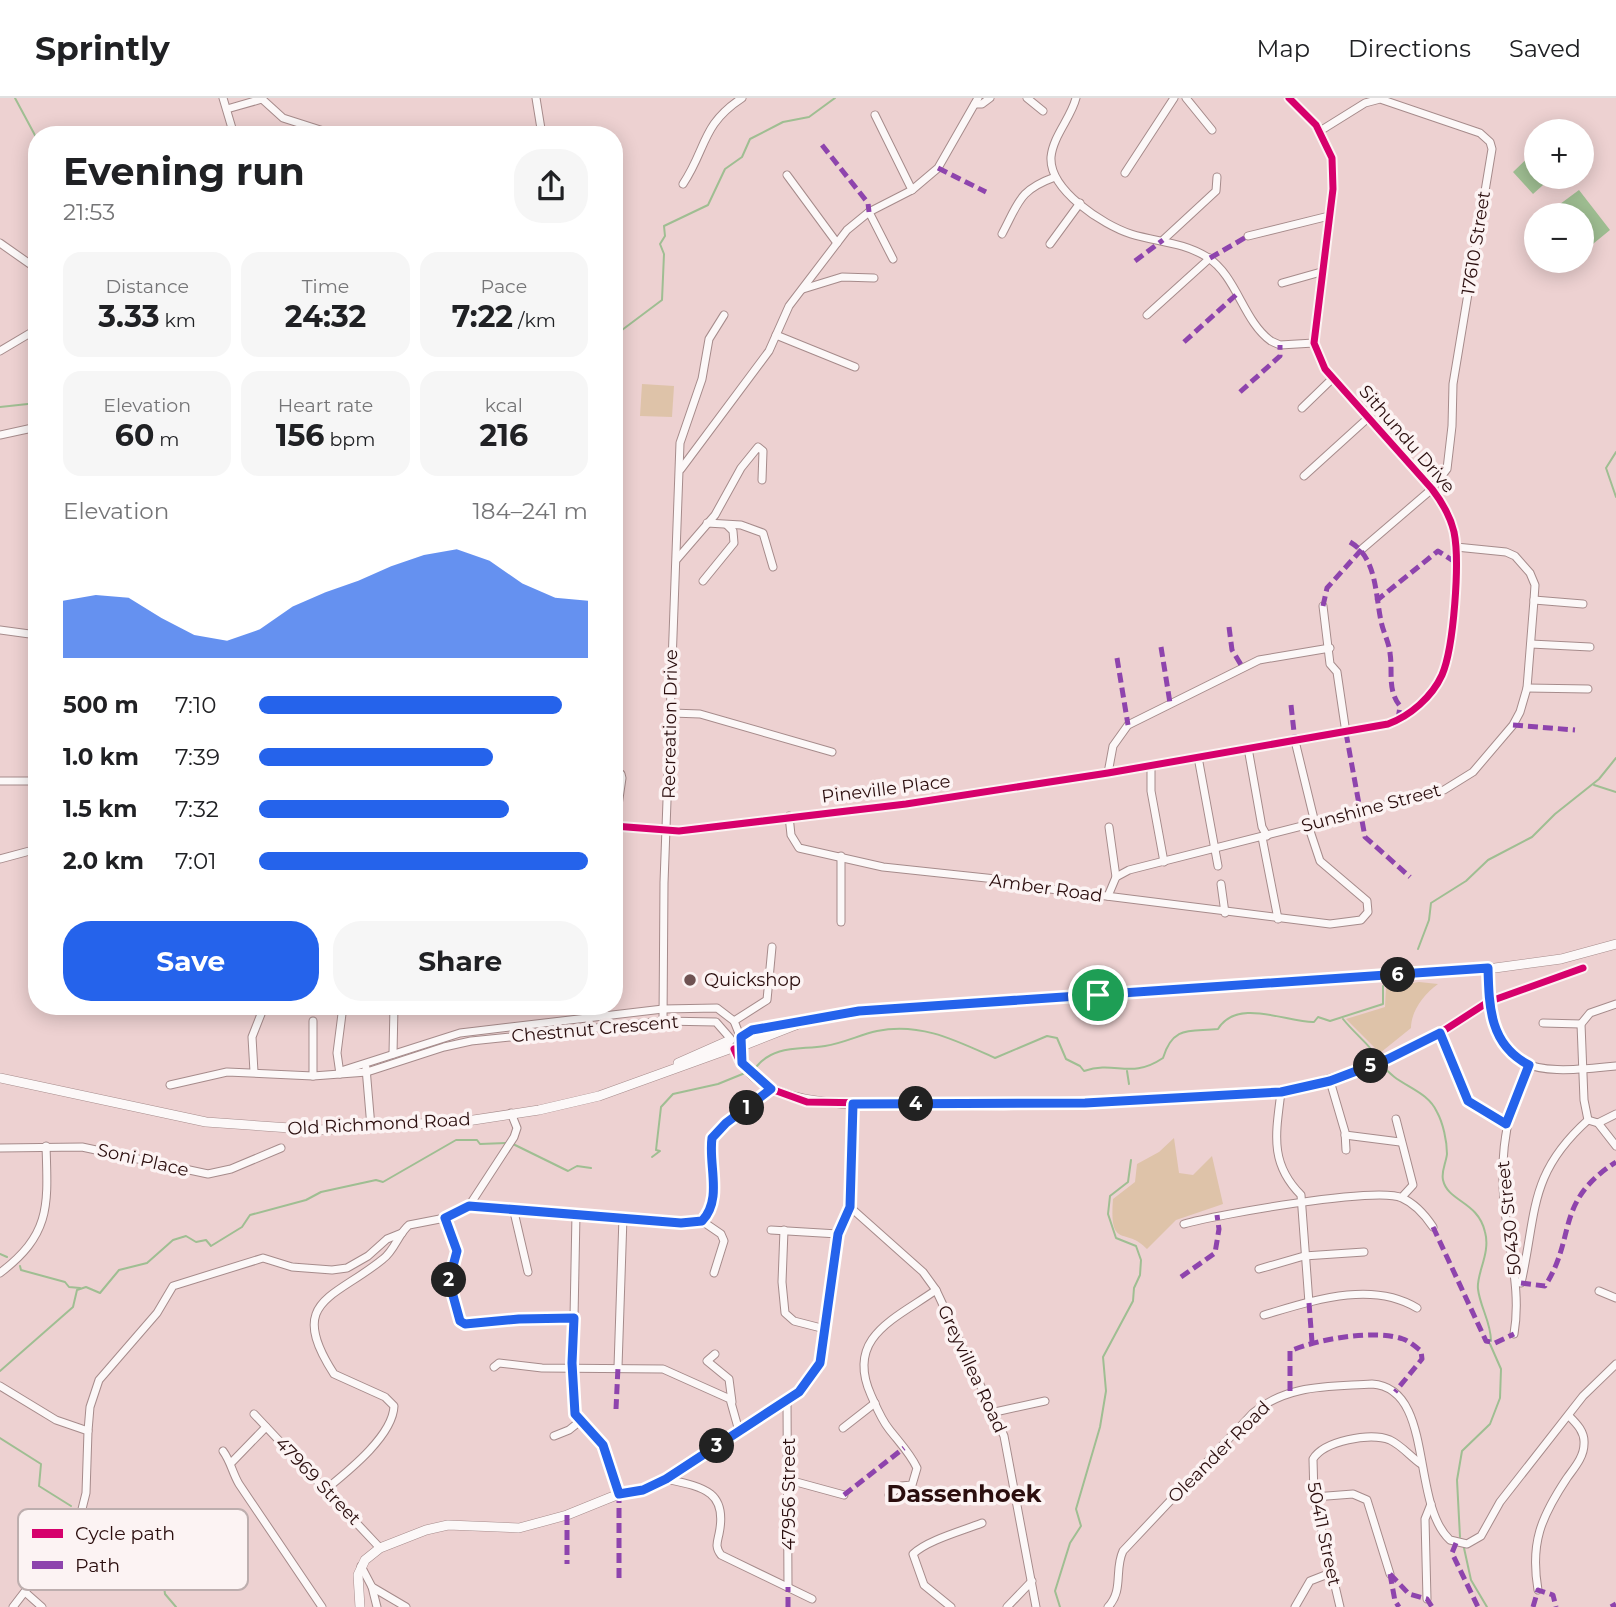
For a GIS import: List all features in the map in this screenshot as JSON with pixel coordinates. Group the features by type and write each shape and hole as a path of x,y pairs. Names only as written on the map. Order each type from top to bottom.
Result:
{"street":[{"path":"223,98 232,126"},
{"path":"536,98 541,126"},
{"path":"683,184 693,171 700,145 718,116 742,98"},
{"path":"680,469 757,368 799,292 852,225 869,212 912,190 937,168 977,101 982,104 990,98"},
{"path":"1027,98 1043,111"},
{"path":"1076,98 1053,146 1051,157 1055,177 1062,190 1126,232 1189,247 1210,258 1230,282 1265,337 1280,345 1314,342 1329,216 1332,158 1320,131 1289,98"},
{"path":"1125,173 1174,98"},
{"path":"1186,98 1212,131"},
{"path":"227,109 262,99 283,118 308,126"},
{"name":"17610 Street","path":"1320,131 1365,103 1380,99 1485,135 1492,149 1455,368 1448,464 1444,476 1432,489"},
{"path":"875,115 912,190"},
{"path":"786,175 837,243"},
{"path":"1002,234 1024,192 1031,186 1055,177"},
{"path":"1163,240 1216,191 1217,177"},
{"path":"1050,244 1080,203"},
{"path":"869,212 893,259"},
{"path":"1248,236 1329,216"},
{"path":"0,243 28,263"},
{"path":"1147,315 1210,258"},
{"path":"1282,283 1321,272"},
{"path":"799,292 808,285 842,277 874,278"},
{"name":"Recreation Drive","path":"663,1021 680,443 702,379 709,339 724,315"},
{"path":"0,351 28,334"},
{"path":"776,335 855,367"},
{"name":"Sithundu Drive","path":"1108,773 1388,724 1411,713 1441,676 1448,653 1456,547 1445,506 1325,369 1314,342"},
{"path":"1302,408 1333,378"},
{"path":"1304,476 1368,418"},
{"path":"0,435 28,429"},
{"path":"676,559 707,523 745,461 758,447 764,451 762,480"},
{"path":"1362,549 1432,489"},
{"path":"707,523 741,525 762,533 773,567"},
{"path":"702,581 734,542 733,531 727,525"},
{"name":"Sunshine Street","path":"1115,877 1129,870 1444,790 1460,782 1513,725 1527,688 1535,585 1530,573 1515,556 1506,552 1456,547"},
{"path":"1534,600 1583,604"},
{"path":"1323,606 1330,664 1339,680 1346,733"},
{"path":"0,630 28,634"},
{"path":"1531,644 1590,647"},
{"path":"1108,773 1113,746 1128,724 1259,660 1330,648"},
{"path":"1527,688 1588,690"},
{"path":"672,713 700,714 832,752"},
{"path":"1295,741 1312,824"},
{"path":"1248,748 1278,919"},
{"path":"1198,757 1218,866"},
{"path":"1151,766 1151,791 1164,862"},
{"name":"Pineville Place","path":"623,827 667,832 906,804 1108,773"},
{"path":"0,781 28,782"},
{"name":"Amber Road","path":"789,816 791,835 799,848 883,867 1005,880 1042,888 1330,925 1361,920 1367,915 1369,905 1352,886 1320,861 1312,824"},
{"path":"1108,896 1115,877 1109,827"},
{"path":"0,859 28,851"},
{"path":"841,856 841,922"},
{"path":"1222,884 1225,913"},
{"name":"Old Richmond Road","path":"0,1078 206,1122 278,1130 467,1121 599,1096 736,1043 764,1027 859,1011 1488,968 1561,958 1616,944"},
{"path":"772,947 767,1000 734,1021 736,1043 742,1063 771,1089 807,1102 853,1104 1085,1103 1281,1092 1330,1081 1371,1066 1440,1033 1488,1002 1583,968"},
{"path":"1488,968 1488,1002 1493,1027 1504,1048 1529,1065 1546,1070 1616,1066"},
{"path":"1519,1282 1538,1187 1553,1160 1588,1120 1582,1070 1581,1024 1590,1013 1616,1004"},
{"name":"Chestnut Crescent","path":"623,1014 663,1009 717,1008 734,1021"},
{"path":"254,1072 252,1037 261,1015"},
{"path":"340,1073 337,1053 343,1015"},
{"path":"394,1015 395,1062"},
{"name":"Chestnut Crescent","path":"170,1085 227,1072 331,1075 460,1032 610,1015"},
{"path":"313,1021 313,1076"},
{"name":"Chestnut Crescent","path":"340,1073 367,1072 444,1047 492,1038 663,1021 716,1022 736,1043"},
{"path":"1543,1023 1581,1024"},
{"path":"1440,1033 1468,1101 1506,1124"},
{"path":"366,1062 371,1127"},
{"name":"50430 Street","path":"1514,1334 1519,1282 1502,1177 1506,1124 1529,1065"},
{"path":"1330,1081 1345,1135 1346,1150"},
{"path":"702,1221 711,1206 714,1190 712,1138 726,1123 771,1089"},
{"path":"1281,1092 1278,1158 1287,1181 1301,1195 1309,1303"},
{"path":"360,1607 358,1583 361,1566 380,1548 426,1530 449,1525 519,1528 567,1515 619,1494 643,1490 666,1479 807,1385 816,1372 825,1329 838,1234 850,1207 853,1104"},
{"path":"82,1509 86,1493 88,1431 94,1391 103,1375 159,1310 170,1290 184,1281 262,1258 292,1266 340,1270 355,1265 387,1239 402,1233 414,1223 445,1218 469,1206 516,1134 511,1113"},
{"path":"1598,1123 1616,1114"},
{"path":"1396,1119 1413,1185 1402,1197"},
{"path":"1588,1120 1598,1123 1616,1146"},
{"path":"1345,1135 1400,1142"},
{"path":"0,1273 31,1244 44,1222 48,1200 46,1146"},
{"name":"Soni Place","path":"0,1149 82,1147 208,1174 222,1172 281,1148"},
{"path":"1184,1224 1217,1215 1300,1202 1402,1197 1422,1211 1433,1227"},
{"path":"469,1206 514,1212 623,1217 681,1223 702,1221 721,1234 724,1241 714,1273"},
{"name":"Greyvillea Road","path":"850,1207 923,1272 936,1290 995,1412 1007,1446 1036,1607"},
{"path":"514,1212 528,1272"},
{"path":"576,1214 573,1402 579,1422 603,1445 619,1494"},
{"path":"618,1367 623,1217"},
{"path":"445,1218 457,1251 449,1281 460,1322 484,1324 519,1319 574,1318"},
{"path":"771,1230 838,1234"},
{"path":"784,1230 782,1282 785,1313 794,1321 825,1329"},
{"path":"326,1490 371,1450 394,1410 393,1402 334,1374 313,1319 316,1310 330,1295 389,1254 402,1233"},
{"path":"1259,1269 1304,1256 1364,1252"},
{"path":"889,1495 901,1486 912,1485 918,1473 914,1462 887,1427 875,1403 862,1371 862,1356 868,1342 887,1324 936,1290"},
{"path":"1599,1291 1616,1298"},
{"path":"1264,1315 1309,1303 1378,1294 1397,1298 1417,1308"},
{"path":"715,1353 707,1361 729,1379 739,1432"},
{"path":"494,1367 499,1363 651,1368 673,1372 732,1402"},
{"name":"Oleander Road","path":"1108,1607 1118,1592 1119,1559 1123,1550 1253,1413 1282,1394 1299,1389 1383,1385 1406,1404 1431,1504 1450,1540 1467,1544 1479,1539 1500,1502 1592,1385 1616,1364"},
{"path":"0,1386 56,1420 88,1431"},
{"name":"47956 Street","path":"787,1400 788,1587"},
{"path":"995,1412 1045,1401"},
{"path":"843,1428 875,1403"},
{"name":"47969 Street","path":"254,1414 380,1548"},
{"path":"1538,1590 1533,1555 1537,1537 1552,1500 1581,1457 1584,1446 1581,1429 1569,1416"},
{"path":"554,1436 579,1422"},
{"path":"232,1462 266,1427"},
{"name":"50411 Street","path":"1340,1607 1314,1497 1312,1459 1328,1444 1383,1438 1394,1442 1421,1464"},
{"path":"223,1451 232,1462 234,1476 322,1607"},
{"path":"666,1479 714,1496 720,1502 722,1519 716,1544 721,1555 812,1600"},
{"path":"789,1480 844,1495"},
{"path":"1314,1497 1353,1494 1367,1500 1390,1574"},
{"path":"1427,1599 1425,1519 1431,1504"},
{"path":"951,1607 924,1585 913,1554 934,1540 953,1536 982,1523"},
{"path":"361,1566 372,1587 377,1607"},
{"path":"1295,1607 1310,1581 1333,1572"},
{"path":"1007,1607 1032,1581"},
{"path":"372,1587 406,1607"},
{"path":"13,1607 25,1592 41,1607"}],"shaded area":[{"path":"1524,161 1524,184 1513,172"},
{"path":"1579,190 1589,203 1561,203"},
{"path":"1594,209 1610,230 1594,243"},
{"path":"642,384 674,386 672,417 640,416"},
{"path":"1419,982 1438,984 1419,1003 1411,1028 1380,1053 1346,1019 1385,1007 1386,987"},
{"path":"1174,1138 1179,1173 1193,1175 1212,1156 1223,1204 1176,1220 1147,1249 1139,1242 1116,1232 1112,1215 1113,1199 1135,1182 1137,1164 1159,1152"}],"waterway":[{"path":"15,98 30,126"},
{"path":"623,329 662,300 664,254 660,244 665,236 664,226 708,205 725,169 742,157 750,139 783,122 809,117 835,98"},
{"path":"0,407 28,404"},
{"path":"1616,452 1606,468 1616,497"},
{"path":"1418,949 1429,920 1431,903 1466,881 1488,860 1532,837 1555,814 1599,779 1616,758"},
{"path":"1594,785 1616,792"},
{"path":"757,1066 780,1051 832,1045 877,1031 909,1029 938,1035 995,1058 1047,1036 1057,1038 1066,1059 1084,1071 1105,1067 1141,1068 1163,1058 1172,1040 1184,1032 1218,1029 1227,1020 1250,1013 1314,1022 1318,1017 1330,1021 1383,1004 1383,986"},
{"path":"1343,1019 1379,1059"},
{"path":"1382,1064 1432,1104 1439,1116 1445,1138 1447,1154 1443,1180 1451,1193 1476,1214 1485,1232 1486,1248 1478,1289 1491,1341"},
{"path":"1127,1071 1129,1084"},
{"path":"652,1157 660,1151 656,1150 661,1107 673,1094 718,1084 745,1073"},
{"path":"0,1371 73,1307 77,1290 86,1287 100,1293 119,1270 147,1263 173,1240 186,1236 196,1242 206,1240 211,1246 242,1227 250,1215 306,1200 321,1192 376,1180 383,1182 456,1140 477,1140 480,1144 506,1143"},
{"path":"513,1144 568,1171 577,1166 591,1168"},
{"path":"1060,1607 1055,1591 1070,1543 1081,1526 1076,1509 1100,1427 1106,1391 1103,1357 1133,1301 1134,1288 1140,1275 1141,1260 1136,1246 1116,1238 1108,1214 1110,1196 1128,1182 1131,1160"},
{"path":"0,1254 7,1257"},
{"path":"20,1266 21,1270 65,1282 69,1287 80,1288"},
{"path":"1460,1537 1457,1480 1462,1451 1490,1424 1500,1398 1501,1369 1490,1344"},
{"path":"0,1438 41,1464 39,1486 71,1506"},
{"path":"1464,1548 1471,1580 1487,1607"},
{"path":"164,1590 176,1607"}],"marked path":[{"path":"822,145 868,203 869,212"},
{"path":"938,168 986,192"},
{"path":"1210,258 1248,236"},
{"path":"1135,261 1163,240"},
{"path":"1184,342 1237,294"},
{"path":"1240,392 1280,356 1280,345"},
{"path":"1350,542 1365,557 1373,577 1391,660 1393,694 1400,706 1398,720"},
{"path":"1323,606 1327,588 1362,549"},
{"path":"1376,601 1438,551 1455,562"},
{"path":"1229,627 1232,650 1243,668"},
{"path":"1161,647 1170,703"},
{"path":"1117,658 1128,725"},
{"path":"1291,705 1295,741"},
{"path":"1513,725 1575,730"},
{"path":"1346,733 1365,837 1410,877"},
{"path":"1521,1283 1545,1286 1555,1268 1569,1220 1583,1191 1616,1162"},
{"path":"1181,1277 1215,1253 1219,1229 1217,1215"},
{"path":"1433,1227 1486,1341 1495,1343 1514,1334"},
{"path":"1309,1303 1312,1342"},
{"path":"1290,1391 1290,1351 1330,1339 1377,1335 1403,1339 1421,1351 1422,1359 1395,1392"},
{"path":"616,1409 618,1367"},
{"path":"844,1495 904,1448"},
{"path":"619,1494 619,1578"},
{"path":"567,1515 567,1564"},
{"path":"1456,1543 1452,1553 1478,1607"},
{"path":"1390,1574 1409,1594 1427,1599 1432,1607"},
{"path":"1390,1574 1395,1601 1399,1607"},
{"path":"788,1587 788,1607"},
{"path":"1533,1607 1538,1590 1553,1595 1556,1607"},
{"path":"1611,1607 1616,1604"}],"cycle path":[{"path":"623,827 679,831 906,804 1108,773 1388,724 1412,711 1426,698 1442,675 1450,645 1456,583 1454,532 1448,514 1436,494 1325,369 1314,343 1333,189 1332,158 1316,125 1289,98"},
{"path":"734,1049 739,1060 771,1089 807,1102 1004,1105 1281,1092 1330,1081 1388,1059 1440,1033 1488,1002 1583,968"}],"place":[{"name":"Quickshop","path":"690,980"}],"district":[{"name":"Dassenhoek","path":"964,1494"}],"route":[{"path":"1488,968 1488,1002 1493,1027 1504,1048 1529,1065 1506,1124 1468,1101 1440,1033 1388,1059 1330,1081 1281,1092 1085,1103 853,1104 852,1197 838,1234 822,1351 816,1372 799,1392 666,1479 643,1490 619,1494 603,1445 579,1422 575,1414 572,1363 574,1318 461,1323 449,1281 457,1251 445,1218 469,1206 514,1212 623,1217 692,1224 707,1216 714,1190 712,1138 726,1123 771,1089 742,1063 741,1037 746,1033 783,1023 803,1022 859,1011 1098,995 1488,968"}]}
